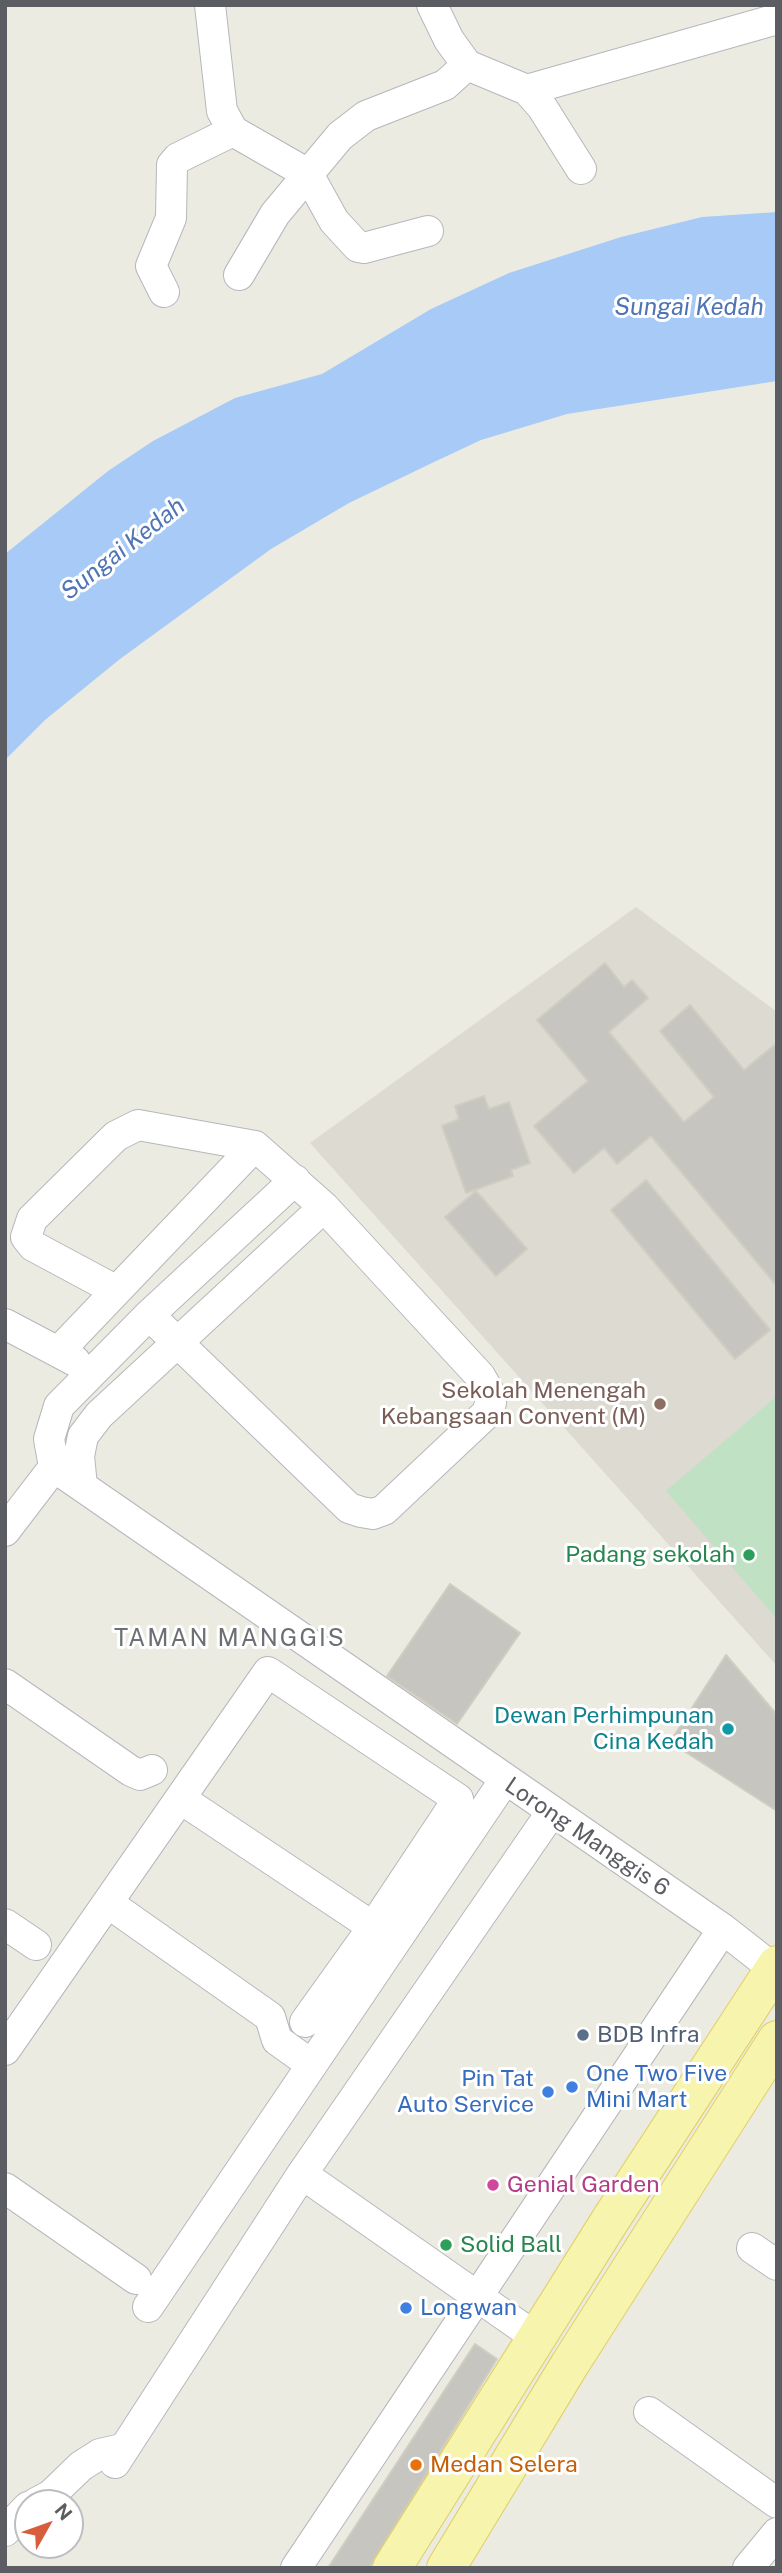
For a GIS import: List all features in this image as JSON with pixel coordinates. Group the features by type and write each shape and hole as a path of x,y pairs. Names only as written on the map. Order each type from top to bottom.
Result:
{"main road":[{"path":"392,2568 776,1967"},
{"path":"446,2568 570,2364 777,2040"}],"street":[{"path":"210,5 222,111 233,131 307,174 334,222 358,247 364,248 428,231"},
{"path":"432,5 449,40 467,65 527,90 542,107 581,169"},
{"path":"527,90 777,19"},
{"path":"239,275 260,235 307,174 354,124 445,85 467,65"},
{"path":"164,292 151,266 171,218 172,164 177,158 233,131"},
{"path":"115,1290 33,1246 26,1237 32,1219 116,1136 138,1125 255,1146 324,1208 480,1376 488,1390 491,1403 486,1414 384,1510 373,1514 349,1508 149,1315"},
{"path":"58,1352 255,1146"},
{"path":"5,1531 54,1467 49,1438 55,1414 149,1315 295,1180"},
{"path":"82,1486 79,1456 83,1436 99,1415 324,1208"},
{"path":"5,1324 94,1371"},
{"name":"Lorong Manggis 6","path":"54,1467 776,1967"},
{"path":"5,2050 268,1672 458,1799 373,1927 305,2022"},
{"path":"5,1684 131,1770 140,1775 152,1770"},
{"path":"148,2307 504,1781"},
{"path":"181,1799 373,1927"},
{"path":"58,2489 100,2454 118,2456 302,2174 551,1812"},
{"path":"108,1902 270,2017 277,2040 312,2065"},
{"path":"5,1924 36,1945"},
{"path":"296,2568 475,2295 723,1929"},
{"path":"270,2017 293,2015 330,2038"},
{"path":"302,2174 537,2338"},
{"path":"5,2188 136,2279"},
{"path":"752,2248 777,2265"},
{"path":"649,2412 777,2503"},
{"path":"748,2568 777,2533"}],"shaded area":[{"name":"Sekolah Menengah Kebangsaan Convent (M)","path":"636,907 777,1012 777,1666 310,1143"}],"green space":[{"name":"Padang sekolah","path":"777,1396 777,1619 666,1491"}],"water":[{"name":"Sungai Kedah","path":"777,212 777,381 567,414 481,440 349,503 271,549 120,659 45,720 5,760 5,554 108,471 153,441 235,398 322,374 431,309 509,273 621,237 702,217"}],"building":[{"path":"605,963 624,987 632,980 648,998 609,1032 684,1122 714,1097 660,1031 690,1005 744,1070 777,1043 777,1286 651,1136 617,1164 604,1148 574,1173 534,1126 588,1081 537,1020"},
{"path":"484,1096 489,1109 509,1102 530,1163 511,1170 513,1176 466,1193 442,1126 459,1119 455,1106"},
{"path":"646,1180 770,1330 735,1359 611,1210"},
{"path":"476,1191 527,1249 496,1276 445,1217"},
{"path":"450,1584 520,1633 457,1724 387,1676"},
{"name":"Dewan Perhimpunan Cina Kedah","path":"726,1655 777,1715 777,1811 670,1742"},
{"name":"Medan Selera","path":"475,2344 497,2359 369,2568 328,2568"}],"place":[{"name":"Sekolah Menengah Kebangsaan Convent (M)","path":"660,1404"},
{"name":"Padang sekolah","path":"749,1555"},
{"name":"Dewan Perhimpunan Cina Kedah","path":"728,1729"},
{"name":"BDB Infra","path":"583,2035"},
{"name":"One Two Five Mini Mart","path":"572,2087"},
{"name":"Pin Tat Auto Service","path":"548,2092"},
{"name":"Genial Garden","path":"493,2185"},
{"name":"Solid Ball","path":"446,2245"},
{"name":"Longwan","path":"406,2308"},
{"name":"Medan Selera","path":"416,2465"}],"district":[{"name":"TAMAN MANGGIS","path":"230,1639"}]}
